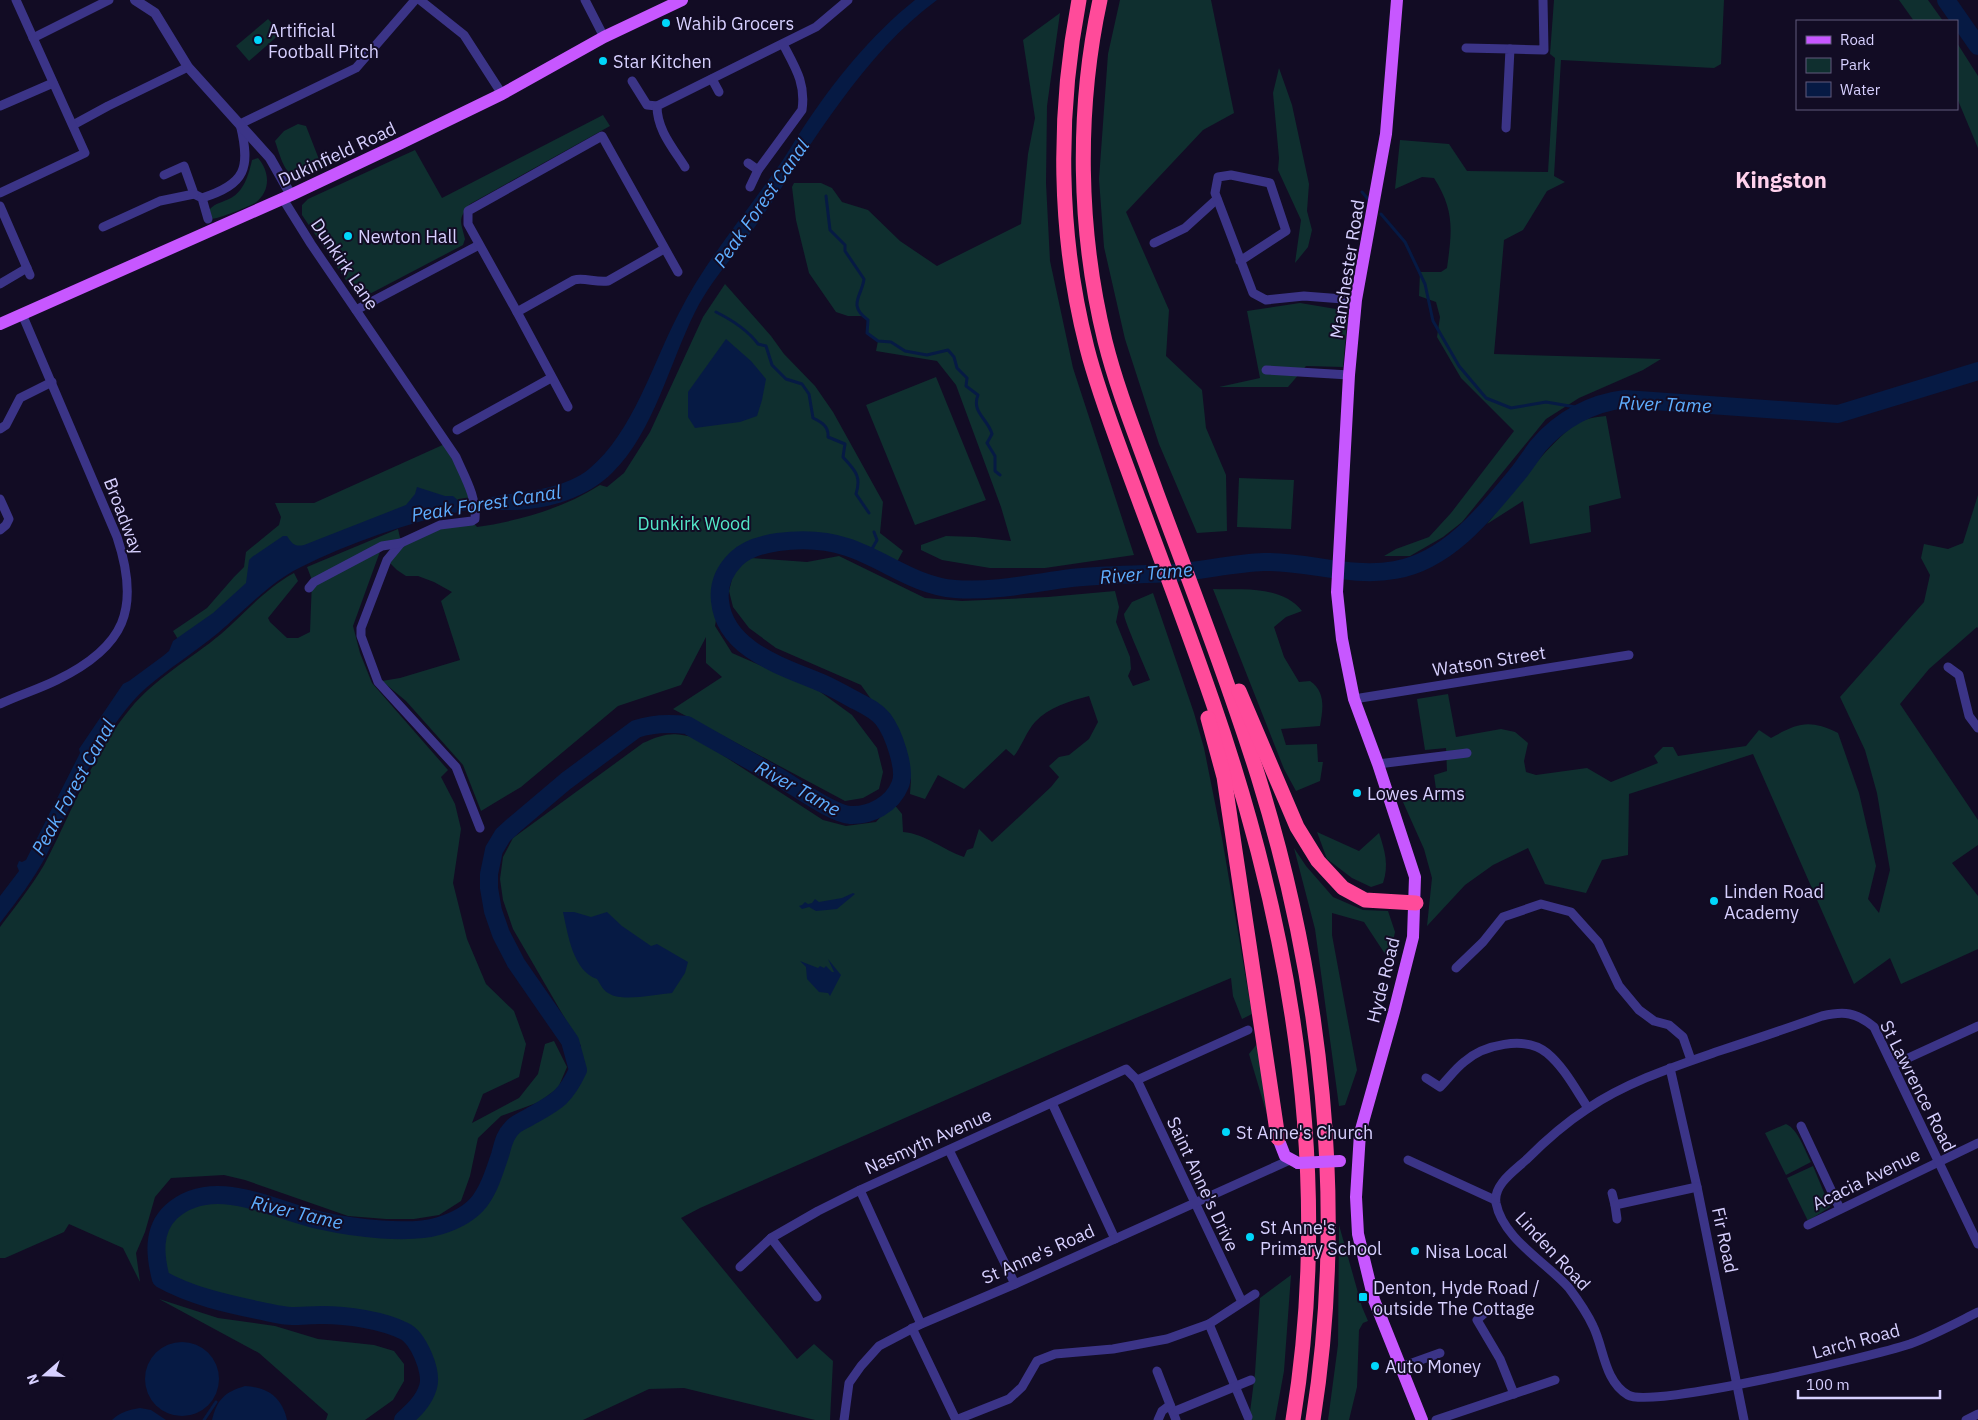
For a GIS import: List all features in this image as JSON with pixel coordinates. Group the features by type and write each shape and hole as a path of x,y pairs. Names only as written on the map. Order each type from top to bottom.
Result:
{"highway":[{"path":"1079,0 1063,135 1064,195 1070,259 1078,309 1087,351 1103,402 1209,703 1257,846 1277,931 1294,1021 1304,1108 1310,1211 1307,1300 1300,1379 1293,1420"},
{"path":"1100,0 1094,30 1087,97 1083,168 1092,276 1105,341 1121,393 1235,693 1297,827 1318,861 1343,888 1364,900 1416,903"},
{"path":"1235,693 1296,920 1313,1018 1322,1100 1328,1200 1326,1287 1319,1385 1313,1420"},
{"path":"1209,703 1224,777 1278,1138"}],"main road":[{"name":"Dukinfield Road","path":"0,324 287,197 502,94 604,37 682,0"},
{"name":"Manchester Road","path":"1341,544 1349,375 1356,300 1386,134 1397,0"},
{"name":"Hyde Road","path":"1341,544 1338,592 1342,639 1354,699 1378,764 1415,877 1416,903 1413,937 1360,1133 1357,1162 1357,1216 1365,1268 1374,1300 1422,1420"},
{"path":"1278,1138 1282,1152 1294,1162"},
{"name":"St Anne's Road","path":"1294,1162 1357,1162"}],"street":[{"path":"0,192 85,153 16,0"},
{"path":"33,38 108,0"},
{"path":"134,0 154,13 188,67 270,158 287,197"},
{"path":"240,124 356,68 415,0"},
{"path":"420,0 464,35 502,94"},
{"path":"585,0 604,37"},
{"path":"632,81 647,105 657,106 816,27 848,0"},
{"path":"1466,48 1544,50 1543,0"},
{"path":"750,187 758,170 802,110 804,98 801,80 783,44"},
{"path":"1506,128 1510,49"},
{"path":"73,125 188,67"},
{"path":"712,79 719,92"},
{"path":"0,106 53,82"},
{"path":"657,106 657,119 660,128 685,167"},
{"path":"103,227 160,202 223,192 241,174 246,156 240,124"},
{"path":"568,407 468,224 468,211 602,136 678,272"},
{"path":"748,163 758,170"},
{"path":"164,175 184,166 208,219"},
{"path":"1240,261 1286,231 1270,183 1231,175 1218,177 1215,193 1240,261 1253,293 1266,300 1304,296 1356,300"},
{"name":"Dunkirk Lane","path":"287,197 311,244 456,457 473,496 475,519 472,521 440,525 401,543"},
{"path":"1154,242 1186,228 1217,199"},
{"path":"0,206 28,272 0,284"},
{"path":"356,310 479,245"},
{"path":"517,312 579,278 601,282 608,281 664,249"},
{"name":"Broadway","path":"0,704 56,680 78,668 109,644 126,615 128,595 124,558 117,537 22,314"},
{"path":"1266,370 1349,375"},
{"path":"457,430 551,378"},
{"path":"0,429 6,425 20,398 52,382"},
{"path":"0,500 8,520 6,525 0,530"},
{"path":"309,588 314,582 382,546 401,543"},
{"path":"401,543 387,560 361,628 361,636 378,682 456,768 480,828"},
{"name":"Watson Street","path":"1354,699 1629,655"},
{"path":"1948,667 1959,675 1969,716 1978,728"},
{"path":"1378,764 1467,753"},
{"path":"1408,1160 1495,1200 1499,1187 1519,1166 1556,1131 1588,1108 1632,1084 1695,1059 1683,1037 1669,1025 1654,1021 1639,1010 1619,986 1598,942 1571,912 1541,904 1503,917 1483,942 1456,968"},
{"name":"St Lawrence Road","path":"1695,1059 1822,1016 1841,1012 1865,1020 1874,1027 1978,1244"},
{"path":"1893,1065 1978,1026"},
{"path":"1136,1080 1248,1030"},
{"path":"1426,1078 1440,1087 1465,1061 1494,1045 1528,1045 1546,1052 1551,1057 1561,1068 1588,1108"},
{"name":"Fir Road","path":"1670,1068 1697,1187 1744,1420"},
{"name":"Nasmyth Avenue","path":"740,1267 771,1238 860,1190 1126,1069 1136,1080"},
{"name":"Saint Anne's Drive","path":"1136,1080 1242,1302"},
{"path":"1052,1103 1115,1238"},
{"path":"1801,1126 1840,1209"},
{"name":"Acacia Avenue","path":"1808,1225 1978,1143"},
{"path":"949,1150 1015,1284"},
{"name":"St Anne's Road","path":"844,1420 849,1383 879,1346 921,1324 1015,1284 1115,1238 1294,1162"},
{"path":"1615,1205 1697,1187"},
{"path":"860,1190 921,1324"},
{"path":"1612,1193 1617,1219"},
{"name":"Linden Road","path":"1495,1200 1507,1229 1568,1288 1584,1308 1594,1328 1611,1377 1618,1388 1631,1397 1647,1399 1738,1385"},
{"path":"771,1238 817,1297"},
{"path":"912,1328 956,1420 1009,1400 1022,1387 1037,1361 1055,1354 1112,1349 1167,1339 1209,1324 1255,1294"},
{"path":"1486,1312 1478,1320 1500,1359 1514,1394"},
{"name":"Larch Road","path":"1738,1385 1830,1366 1901,1346 1928,1336 1978,1312"},
{"path":"1209,1324 1248,1417"},
{"path":"1401,1367 1440,1353"},
{"path":"1157,1370 1173,1412"},
{"path":"1158,1420 1162,1411 1173,1412 1251,1380"},
{"path":"1436,1420 1555,1380"},
{"path":"1966,1420 1978,1414"}],"green space":[{"path":"1120,0 1211,0 1234,113 1203,130 1126,212 1169,310 1166,356 1202,390 1206,428 1226,475 1227,531 1197,533 1159,444 1125,339 1104,247 1099,179 1108,54"},
{"path":"1554,0 1724,0 1721,64 1714,68 1561,60 1554,176 1565,182 1547,191 1523,230 1504,240 1494,354 1661,359 1643,370 1579,398 1546,419 1462,522 1443,537 1410,556 1384,556 1396,549 1429,537 1451,513 1514,431 1461,378 1437,337 1440,317 1436,302 1419,296 1420,272 1441,272 1447,268 1451,232 1449,211 1434,178 1422,177 1395,189 1400,140 1449,144 1467,171 1548,172 1555,58 1550,54"},
{"path":"1899,0 1928,0 1942,20 1913,20"},
{"path":"1060,13 1047,106 1046,183 1050,261 1073,368 1134,555 1045,568 990,568 942,560 921,550 921,545 946,536 1011,541 1001,507 956,385 937,361 876,351 878,341 867,333 868,320 862,316 848,316 836,312 809,273 796,220 792,187 794,183 821,183 832,188 842,202 868,210 900,241 937,266 1021,224 1028,154 1035,118 1023,40"},
{"name":"Artificial Football Pitch","path":"268,19 281,33 249,61 236,46"},
{"path":"1958,45 1978,76 1978,148 1958,100"},
{"path":"1279,68 1292,105 1309,184 1307,211 1312,230 1308,247 1295,263 1301,220 1278,170 1279,158 1273,93"},
{"path":"603,115 610,126 470,204 463,214 461,221 465,239 463,245 362,298 356,295 302,215 302,205 308,199 415,150 442,198"},
{"path":"298,124 306,126 322,167 302,176 290,173 285,168 275,141 284,131"},
{"path":"258,158 267,175 264,193 255,203 249,206 211,219 209,210 236,195 243,187 252,160"},
{"name":"Dunkirk Wood","path":"725,284 771,336 784,354 815,386 833,412 883,502 880,533 903,551 893,569 853,549 826,542 794,541 774,543 742,553 724,574 715,626 732,653 819,691 852,715 877,748 883,772 879,789 863,798 845,801 673,709 722,677 706,663 706,637 681,685 618,706 521,787 481,811 463,765 406,701 382,681 400,678 460,660 441,601 452,592 418,576 406,576 387,560 400,544 382,546 353,626 360,653 372,683 448,770 441,777 455,804 461,829 453,883 467,939 486,984 514,1011 526,1044 519,1077 483,1094 472,1123 519,1098 538,1074 545,1044 554,1041 567,1067 558,1088 539,1102 501,1116 478,1138 470,1176 461,1201 439,1215 414,1219 348,1216 245,1180 224,1175 171,1178 155,1197 145,1232 136,1253 140,1282 123,1248 69,1224 64,1232 5,1258 0,1258 0,927 44,865 104,745 130,709 151,688 221,634 274,586 294,573 298,581 268,618 287,638 298,638 310,632 312,580 307,567 398,529 401,542 440,525 472,521 477,527 493,524 525,517 556,507 600,485 607,487 624,473 650,432 703,317"},
{"path":"1300,303 1348,311 1343,367 1306,366 1288,387 1219,387 1260,378 1247,311"},
{"path":"936,377 986,500 915,525 866,405"},
{"path":"1606,416 1621,498 1589,506 1591,532 1530,544 1523,501 1487,524 1561,436 1580,422"},
{"path":"447,443 474,506 461,507 291,560 184,649 173,631 207,608 244,567 246,552 279,525 281,517 275,503 314,503"},
{"path":"1239,478 1294,480 1291,529 1237,527"},
{"path":"1978,495 1978,628 1929,669 1900,704 1978,820 1978,845 1952,863 1978,896 1978,949 1901,984 1890,958 1854,984 1753,754 1629,794 1628,855 1602,860 1586,893 1545,884 1528,848 1493,865 1465,885 1427,926 1432,878 1424,849 1403,802 1437,796 1434,775 1447,771 1446,748 1425,750 1417,699 1448,694 1456,737 1501,729 1515,732 1528,743 1524,761 1526,772 1536,775 1587,768 1611,782 1658,763 1654,756 1663,747 1673,747 1678,756 1746,746 1759,730 1771,738 1796,726 1811,724 1838,733 1859,793 1876,866 1868,899 1879,913 1890,870 1877,793 1865,750 1840,697 1924,602 1930,575 1921,558 1924,544 1948,549 1963,543"},
{"path":"839,556 925,598 962,601 1048,597 1115,591 1119,607 1116,622 1130,657 1131,669 1128,676 1133,686 1150,680 1124,614 1132,602 1153,593 1204,748 1222,838 1252,1014 1242,1019 1233,996 1231,978 1062,1049 681,1218 797,1359 814,1344 833,1361 830,1420 815,1420 684,1388 649,1389 583,1420 403,1420 424,1396 428,1381 428,1373 421,1351 407,1332 390,1325 354,1317 322,1315 288,1316 257,1310 189,1292 161,1279 157,1261 157,1244 158,1235 165,1219 171,1212 188,1201 206,1196 226,1195 245,1198 323,1221 381,1230 427,1229 453,1221 473,1208 486,1191 507,1134 516,1125 559,1098 569,1087 578,1070 576,1060 581,1046 513,929 503,900 500,879 503,857 513,838 643,743 669,734 696,738 823,820 846,826 876,822 893,803 902,814 903,832 927,839 964,857 967,850 973,848 979,829 992,842 1051,787 1059,777 1049,766 1059,757 1069,755 1089,739 1098,722 1089,696 1060,705 1047,712 1032,726 1014,756 1006,749 964,789 938,775 925,799 910,794 911,780 908,766 896,734 861,685 776,648 749,628 733,607 729,591 732,579 737,567 751,558 807,562"},
{"path":"1213,589 1273,593 1294,603 1302,611 1286,617 1274,627 1284,657 1299,682 1310,681 1319,690 1322,701 1320,726 1281,729 1286,745 1317,744 1318,762 1323,762 1320,781 1296,791 1284,769"},
{"path":"1317,832 1359,851 1379,833 1386,858 1383,883 1371,887 1352,878 1327,859"},
{"path":"1294,848 1306,866 1333,897 1363,910 1388,911 1395,932 1389,960 1364,922 1332,913 1332,935 1357,1070 1345,1105 1339,1106 1315,929"},
{"path":"1257,1044 1268,1118 1249,1054"},
{"path":"1786,1124 1798,1135 1811,1162 1786,1175 1765,1133"},
{"path":"1813,1166 1830,1207 1808,1221 1787,1178"},
{"path":"1339,1225 1362,1307 1368,1321 1363,1323 1359,1330 1357,1387 1349,1420 1328,1420 1338,1345"},
{"path":"1291,1275 1284,1371 1275,1420 1249,1420 1255,1373 1260,1298"},
{"path":"159,1299 218,1318 275,1326 318,1339 374,1345 394,1351 404,1364 404,1381 393,1400 365,1420 326,1420 328,1414 259,1353"}],"water":[{"name":"Peak Forest Canal","path":"915,0 937,0 910,22 862,74 819,132 751,232 709,288 695,312 650,417 627,456 613,472 590,490 563,502 548,506 519,510 468,510 400,527 319,559 288,574 277,582 218,633 146,688 127,709 92,761 42,863 25,890 0,923 0,896 19,871 17,866 19,861 26,860 80,753 79,749 123,684 163,656 169,651 173,641 213,613 246,583 249,560 252,557 283,536 287,536 292,543 298,546 304,545 406,505 415,494 417,487 445,496 453,496 460,502 484,502 492,497 555,486 579,476 604,454 630,417 669,332 711,259 781,163 815,110 840,76 868,43"},
{"path":"726,339 751,361 766,379 757,416 740,422 695,428 688,417 688,392"},
{"path":"853,893 855,894 837,909 816,911 809,907 802,909 799,906 805,902 808,904 812,903 815,899 819,902 842,898"},
{"path":"563,912 574,912 591,917 607,912 622,926 651,946 657,944 688,962 685,973 672,993 623,997 608,993 597,979 589,975 582,968 577,960"},
{"path":"828,959 841,975 830,996 828,993 819,992 807,979 806,967 800,961 818,968 826,966 834,972"},
{"path":"182,1342 196,1345 208,1353 216,1365 219,1379 216,1393 208,1405 196,1413 182,1416 168,1413 156,1405 148,1393 145,1379 148,1365 156,1353 168,1345"},
{"path":"245,1386 260,1388 277,1399 285,1412 287,1420 212,1420 216,1407 223,1397"},
{"path":"140,1408 151,1410 166,1420 112,1420 125,1412"}],"waterway":[{"name":"River Tame","path":"1946,0 1978,46"},
{"path":"1362,192 1368,199"},
{"path":"826,196 830,230 845,245 845,251 864,279 857,305 858,310 868,320 867,333 878,341 891,342 905,351 927,355 948,350 954,357 957,368 967,378 966,386 978,395 976,401 978,411 992,434 987,443 995,456 995,471 1000,475"},
{"path":"1381,214 1405,242 1425,284 1433,321 1459,366 1486,398 1511,408 1546,402 1587,409"},
{"path":"716,312 739,325 758,344 766,346 772,365 786,379 802,384 809,394 813,418 824,425 828,437 845,444 843,457 856,473 858,482 856,494 869,513"},
{"name":"River Tame","path":"403,1420 421,1401 429,1381 426,1364 419,1347 404,1331 375,1321 353,1317 322,1315 288,1316 277,1314 210,1299 173,1285 161,1279 159,1270 157,1244 161,1227 171,1212 188,1201 206,1196 226,1195 245,1198 323,1221 381,1230 427,1229 453,1221 473,1208 491,1181 509,1131 559,1098 569,1087 578,1070 570,1041 516,963 501,934 493,911 489,888 489,874 494,850 503,835 514,825 566,781 636,729 661,724 687,725 833,810 842,813 850,815 865,814 880,808 892,798 900,785 902,770 895,742 880,715 831,687 759,655 733,633 724,618 720,601 720,589 725,573 740,555 756,547 778,542 804,540 830,543 861,552 926,583 940,587 970,590 1071,578 1184,572 1264,562 1280,562 1362,572 1395,570 1415,565 1450,545 1466,532 1495,502 1538,446 1556,428 1577,414 1600,404 1625,399 1838,414 1978,371"},
{"path":"868,556 877,540 874,532"},
{"path":"204,1420 216,1402"}],"place":[{"name":"Wahib Grocers","path":"666,23"},
{"name":"Artificial Football Pitch","path":"258,40"},
{"name":"Star Kitchen","path":"603,61"},
{"name":"Newton Hall","path":"348,236"},
{"name":"Lowes Arms","path":"1357,793"},
{"name":"Linden Road Academy","path":"1714,901"},
{"name":"St Anne's Church","path":"1226,1132"},
{"name":"St Anne's Primary School","path":"1250,1237"},
{"name":"Nisa Local","path":"1415,1251"},
{"name":"Denton, Hyde Road / outside The Cottage","path":"1363,1297"},
{"name":"Auto Money","path":"1375,1366"}],"district":[{"name":"Kingston","path":"1781,179"}]}
